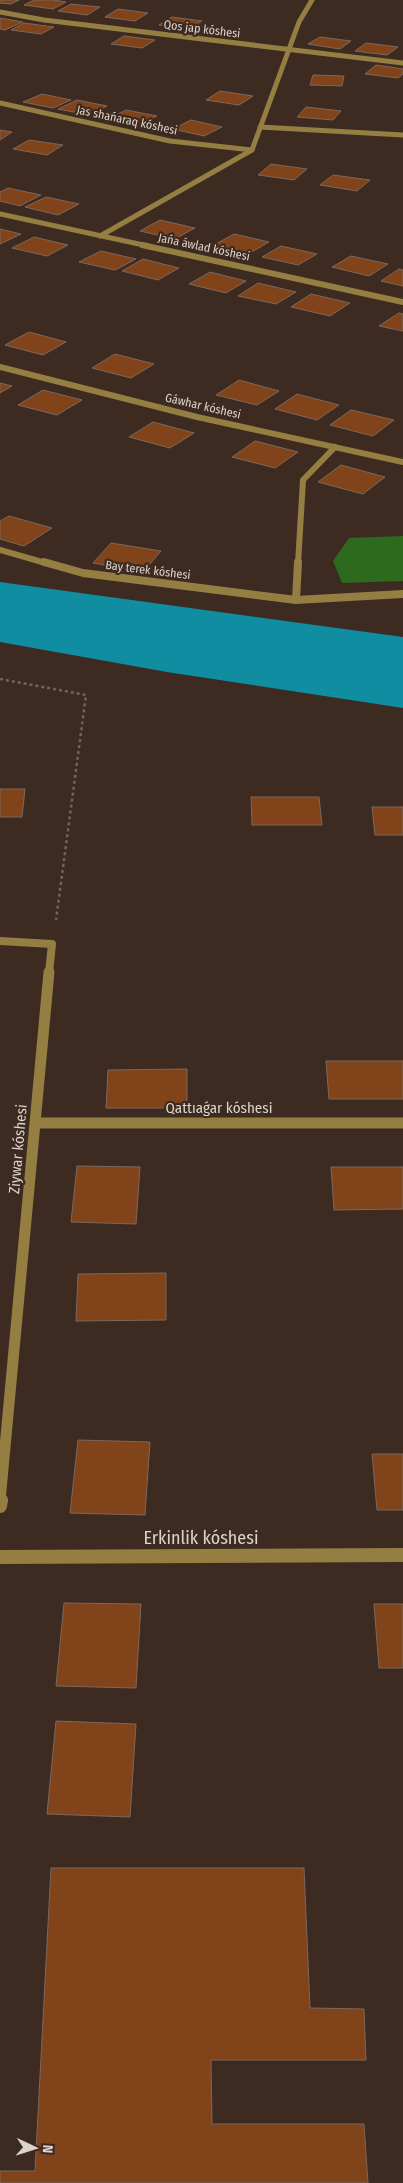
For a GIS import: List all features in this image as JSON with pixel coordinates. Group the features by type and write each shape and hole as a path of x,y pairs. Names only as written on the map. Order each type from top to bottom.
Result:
{"street":[{"path":"100,236 252,150 299,22 312,0"},
{"name":"Qos jap kóshesi","path":"0,12 44,20 403,63"},
{"name":"Jas shańaraq kóshesi","path":"0,103 170,141 252,150"},
{"path":"260,127 403,135"},
{"name":"Jańa áwlad kóshesi","path":"0,214 403,302"},
{"name":"Gáwhar kóshesi","path":"0,367 197,417 403,462"},
{"path":"296,600 303,480 335,447"},
{"name":"Bay terek kóshesi","path":"0,550 83,573 296,600 403,594"},
{"path":"0,940 52,944"},
{"name":"Ziywar kóshesi","path":"0,1506 52,944"},
{"name":"Qattıaǵar kóshesi","path":"36,1123 403,1123"},
{"name":"Erkinlik kóshesi","path":"0,1557 403,1555"}],"path":[{"path":"0,679 86,695 52,944"}],"green space":[{"path":"403,536 403,581 342,583 333,561 349,538"}],"water":[{"path":"0,582 403,637 403,708 167,672 0,642"}],"building":[{"path":"0,0 19,0 11,4 0,3"},
{"path":"34,0 66,2 53,9 24,5"},
{"path":"71,4 100,7 87,15 58,11"},
{"path":"118,9 148,13 135,21 105,17"},
{"path":"172,17 202,21 190,28 159,25"},
{"path":"0,18 23,22 5,30 0,29"},
{"path":"24,23 54,27 41,34 11,30"},
{"path":"124,36 155,40 142,48 111,44"},
{"path":"320,37 351,41 340,49 308,44"},
{"path":"366,43 398,47 387,55 355,51"},
{"path":"376,65 403,69 403,74 398,78 365,74"},
{"path":"313,75 344,76 342,86 310,85"},
{"path":"220,91 253,96 239,105 206,100"},
{"path":"42,94 71,100 53,108 23,102"},
{"path":"77,100 107,106 89,115 58,109"},
{"path":"306,107 341,111 333,120 297,117"},
{"path":"126,110 157,116 139,125 108,119"},
{"path":"191,120 222,127 204,136 173,129"},
{"path":"0,130 12,132 0,140"},
{"path":"29,140 63,145 47,155 13,149"},
{"path":"271,164 307,169 294,180 258,175"},
{"path":"333,175 370,180 357,191 320,185"},
{"path":"8,188 41,195 20,206 0,201 0,192"},
{"path":"46,197 79,204 58,215 25,207"},
{"path":"160,220 195,228 175,239 140,231"},
{"path":"0,229 21,234 0,244"},
{"path":"234,234 269,242 250,253 214,245"},
{"path":"34,237 68,245 47,256 12,248"},
{"path":"281,246 317,254 298,265 262,257"},
{"path":"101,251 136,259 115,270 79,262"},
{"path":"351,256 388,264 369,276 332,267"},
{"path":"143,259 179,268 158,280 122,271"},
{"path":"399,269 403,270 403,286 381,281"},
{"path":"210,272 246,281 226,293 189,284"},
{"path":"258,283 296,292 276,304 238,296"},
{"path":"311,294 350,303 330,316 291,307"},
{"path":"399,313 403,314 403,331 379,326"},
{"path":"29,332 66,342 43,355 5,345"},
{"path":"115,354 154,364 131,378 92,368"},
{"path":"239,380 279,391 257,405 216,395"},
{"path":"0,383 12,386 0,393"},
{"path":"43,390 82,400 57,415 18,405"},
{"path":"297,394 339,405 317,420 275,409"},
{"path":"351,410 394,420 373,436 330,425"},
{"path":"153,422 194,433 170,448 129,437"},
{"path":"255,441 298,452 275,468 232,457"},
{"path":"341,465 385,477 363,494 318,482"},
{"path":"9,516 52,528 24,546 0,539 0,521"},
{"path":"111,543 161,551 143,572 93,563"},
{"path":"0,789 25,789 22,817 0,817"},
{"path":"251,797 319,797 322,825 252,825"},
{"path":"372,807 403,807 403,835 375,835"},
{"path":"326,1061 403,1061 403,1099 329,1099"},
{"path":"187,1069 187,1108 106,1108 108,1070"},
{"path":"77,1166 140,1167 136,1224 71,1222"},
{"path":"331,1167 403,1167 403,1209 334,1210"},
{"path":"166,1273 166,1320 76,1321 78,1274"},
{"path":"78,1440 150,1442 145,1515 70,1513"},
{"path":"372,1454 403,1454 403,1510 377,1510"},
{"path":"64,1603 141,1604 136,1688 56,1686"},
{"path":"374,1604 403,1604 403,1668 379,1668"},
{"path":"56,1721 136,1724 130,1817 47,1814"},
{"path":"51,1868 304,1868 310,2008 364,2009 366,2060 211,2060 212,2124 364,2124 368,2183 0,2183 0,2171 35,2171"}]}
